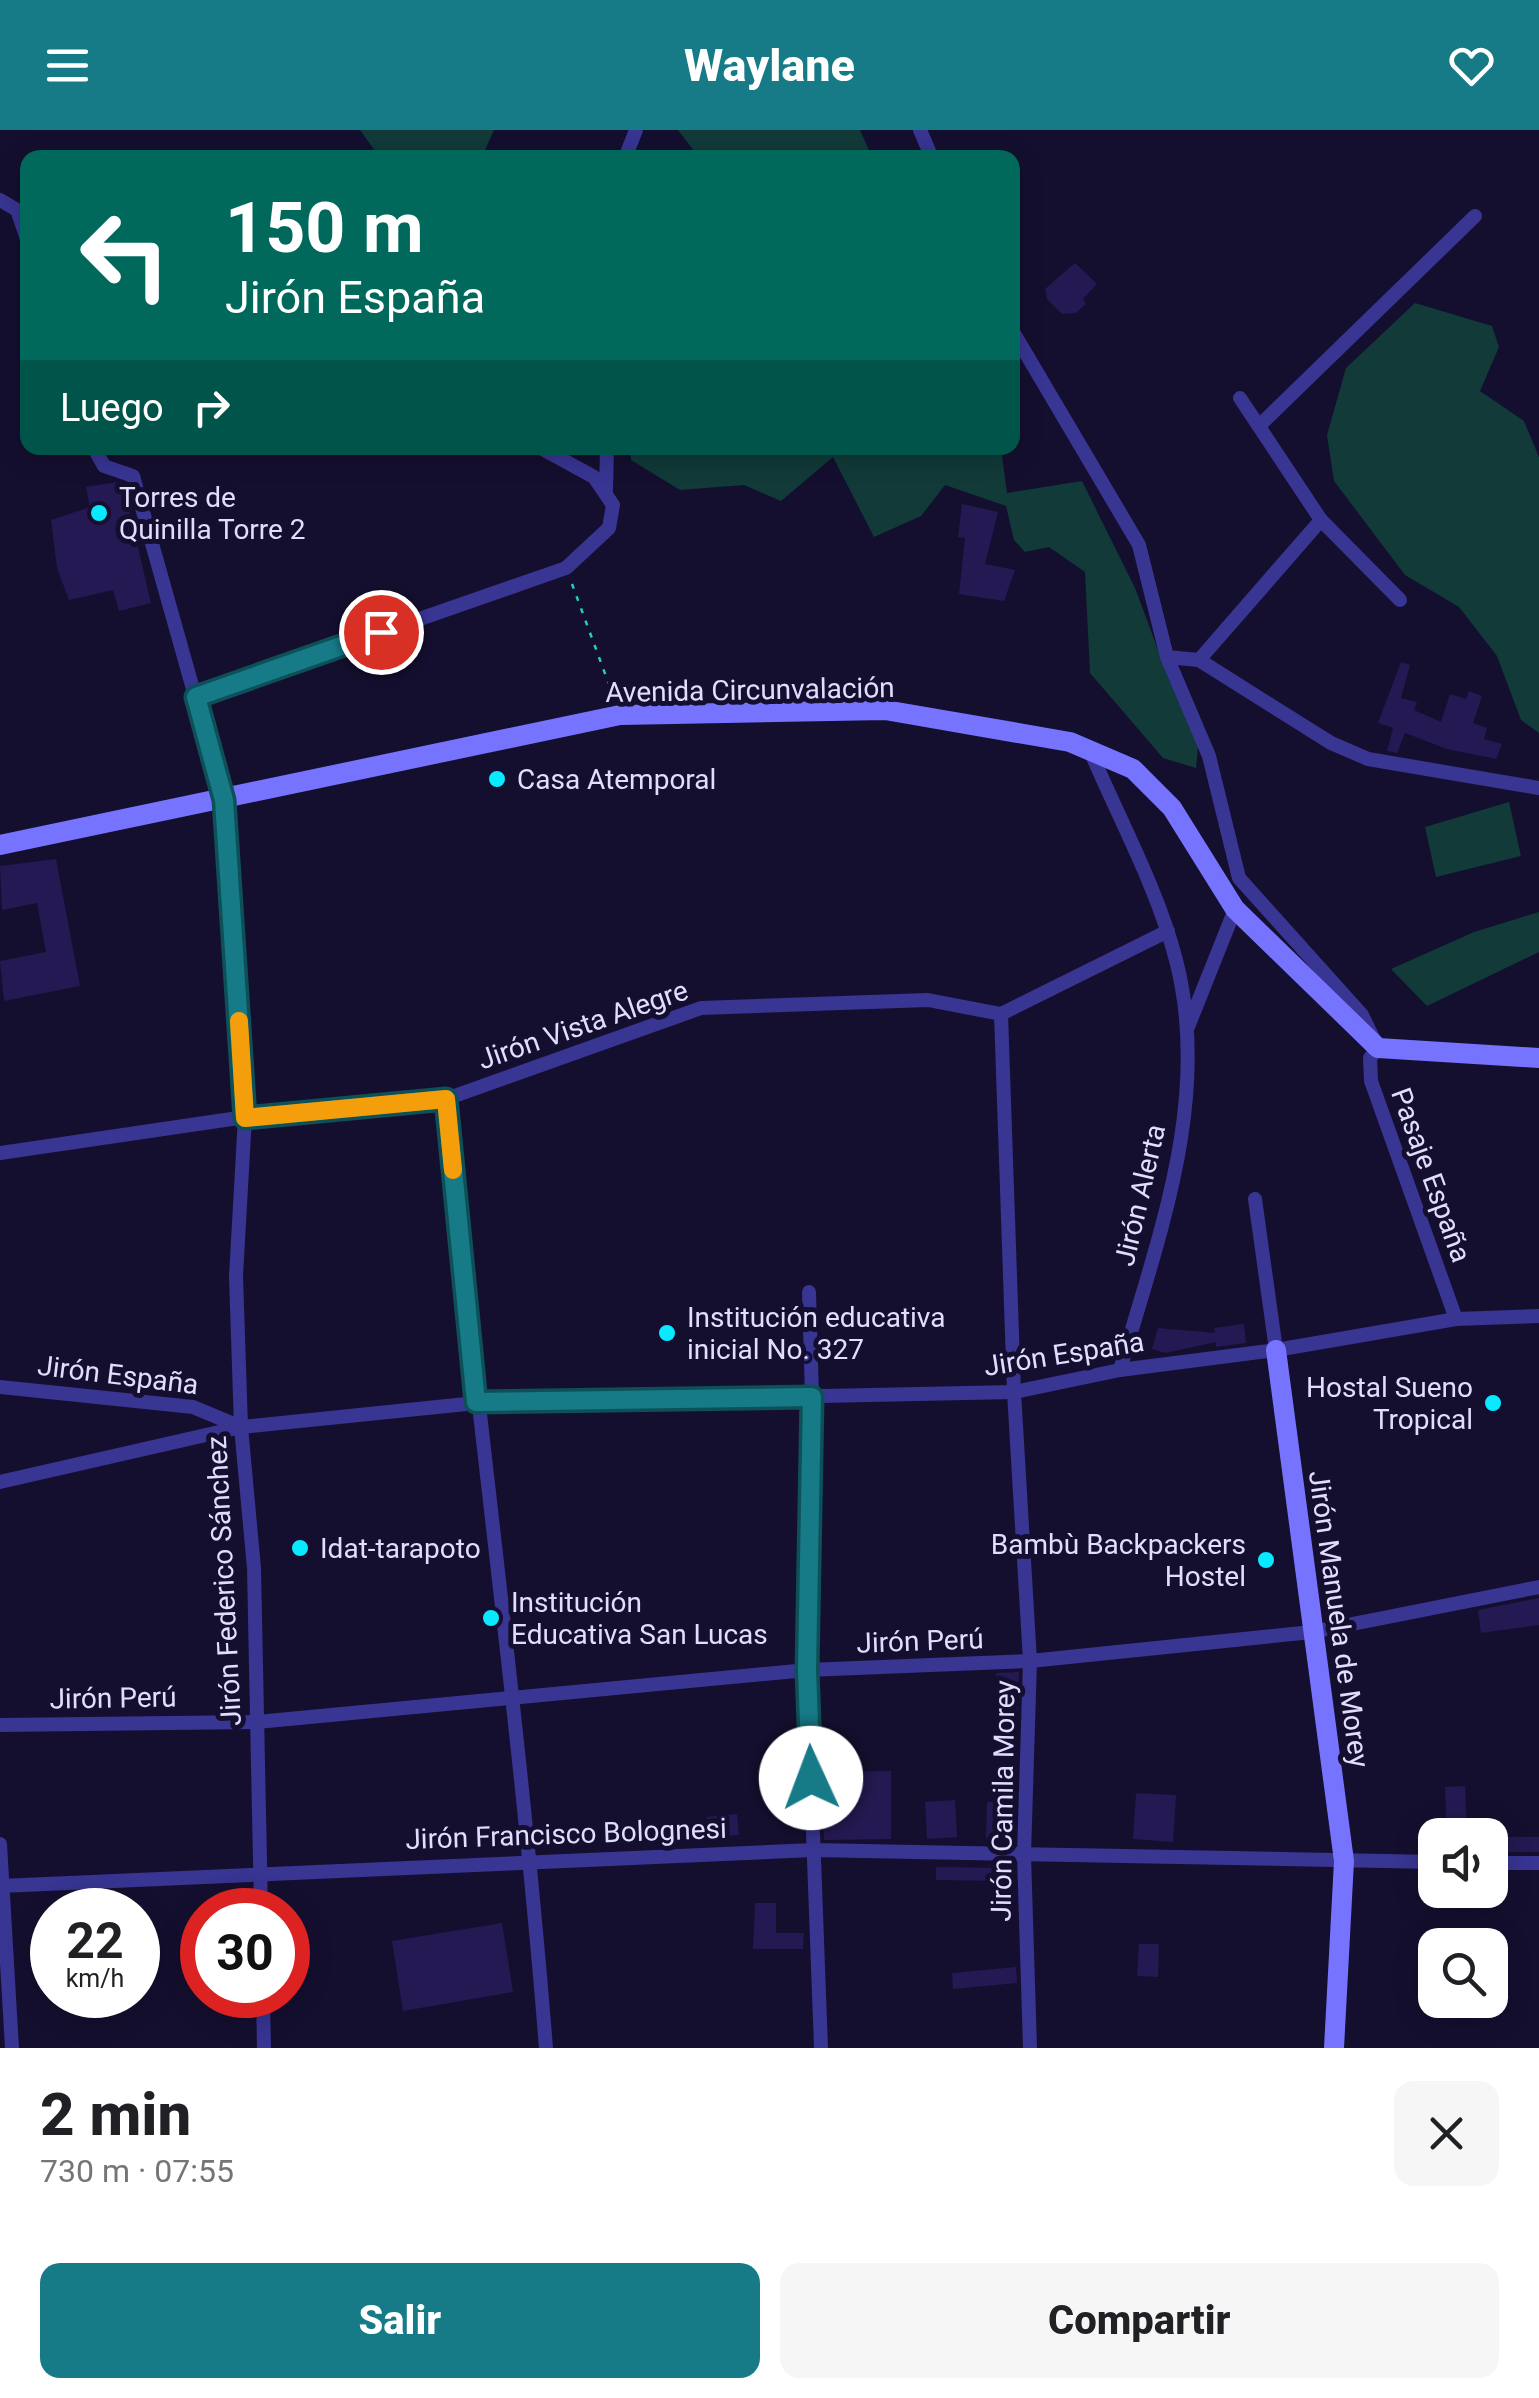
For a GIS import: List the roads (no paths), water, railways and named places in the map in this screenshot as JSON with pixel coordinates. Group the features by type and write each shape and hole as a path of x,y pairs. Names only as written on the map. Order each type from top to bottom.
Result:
{"main road":[{"name":"Avenida Circunvalación","path":"0,845 620,715 885,710 1088,748 1133,769 1172,808 1235,909 1378,1048"},
{"path":"1378,1048 1539,1058"},
{"name":"Jirón Manuela de Morey","path":"1276,1350 1344,1861 1334,2048"}],"street":[{"path":"0,200 17,210 20,219"},
{"path":"1259,426 1476,216"},
{"path":"1020,344 1138,545 1167,658 1209,756 1239,878 1362,1014 1378,1048"},
{"path":"1240,398 1321,520 1400,600"},
{"name":"Jirón Federico Sánchez","path":"98,455 104,466 134,476 224,800 245,1118 236,1276 241,1427 254,1568 261,1888"},
{"path":"196,697 566,568 609,528 613,505 594,477 555,455"},
{"path":"606,490 607,455"},
{"path":"1199,660 1321,520"},
{"path":"1167,658 1199,660 1331,743 1368,759 1539,788"},
{"name":"Jirón Alerta","path":"1088,748 1168,931 1188,1028 1187,1096 1176,1177 1120,1370"},
{"path":"1188,1028 1235,909"},
{"path":"1001,1014 1168,931"},
{"name":"Jirón Vista Alegre","path":"0,1153 245,1118 446,1099 701,1008 928,1000 1001,1014"},
{"name":"Jirón Camila Morey","path":"1001,1014 1014,1392 1030,1661 1024,1855 1030,2048"},
{"name":"Pasaje España","path":"1378,1048 1370,1058 1371,1080 1456,1319"},
{"path":"446,1099 476,1402 531,1859 546,2048"},
{"name":"Jirón Manuela de Morey","path":"1255,1199 1276,1350"},
{"path":"809,1292 812,1397 807,1670 821,2048"},
{"name":"Jirón España","path":"0,1387 193,1407 241,1427 476,1402 1014,1392 1120,1370 1276,1350 1456,1319 1539,1316"},
{"path":"0,1482 241,1427"},
{"name":"Jirón Perú","path":"0,1725 257,1722 807,1670 1030,1661 1312,1632 1539,1587"},
{"path":"0,1844 12,2048"},
{"name":"Jirón Francisco Bolognesi","path":"3,1886 531,1859 813,1850 1418,1862"},
{"path":"1508,1863 1539,1863"},
{"path":"263,2018 264,2048"}],"place":[{"name":"Torres de Quinilla Torre 2","path":"99,513"},
{"name":"Casa Atemporal","path":"497,779"},
{"name":"Institución educativa inicial No. 327","path":"667,1333"},
{"name":"Hostal Sueno Tropical","path":"1493,1403"},
{"name":"Idat-tarapoto","path":"300,1548"},
{"name":"Bambù Backpackers Hostel","path":"1266,1560"},
{"name":"Institución Educativa San Lucas","path":"491,1618"}]}
